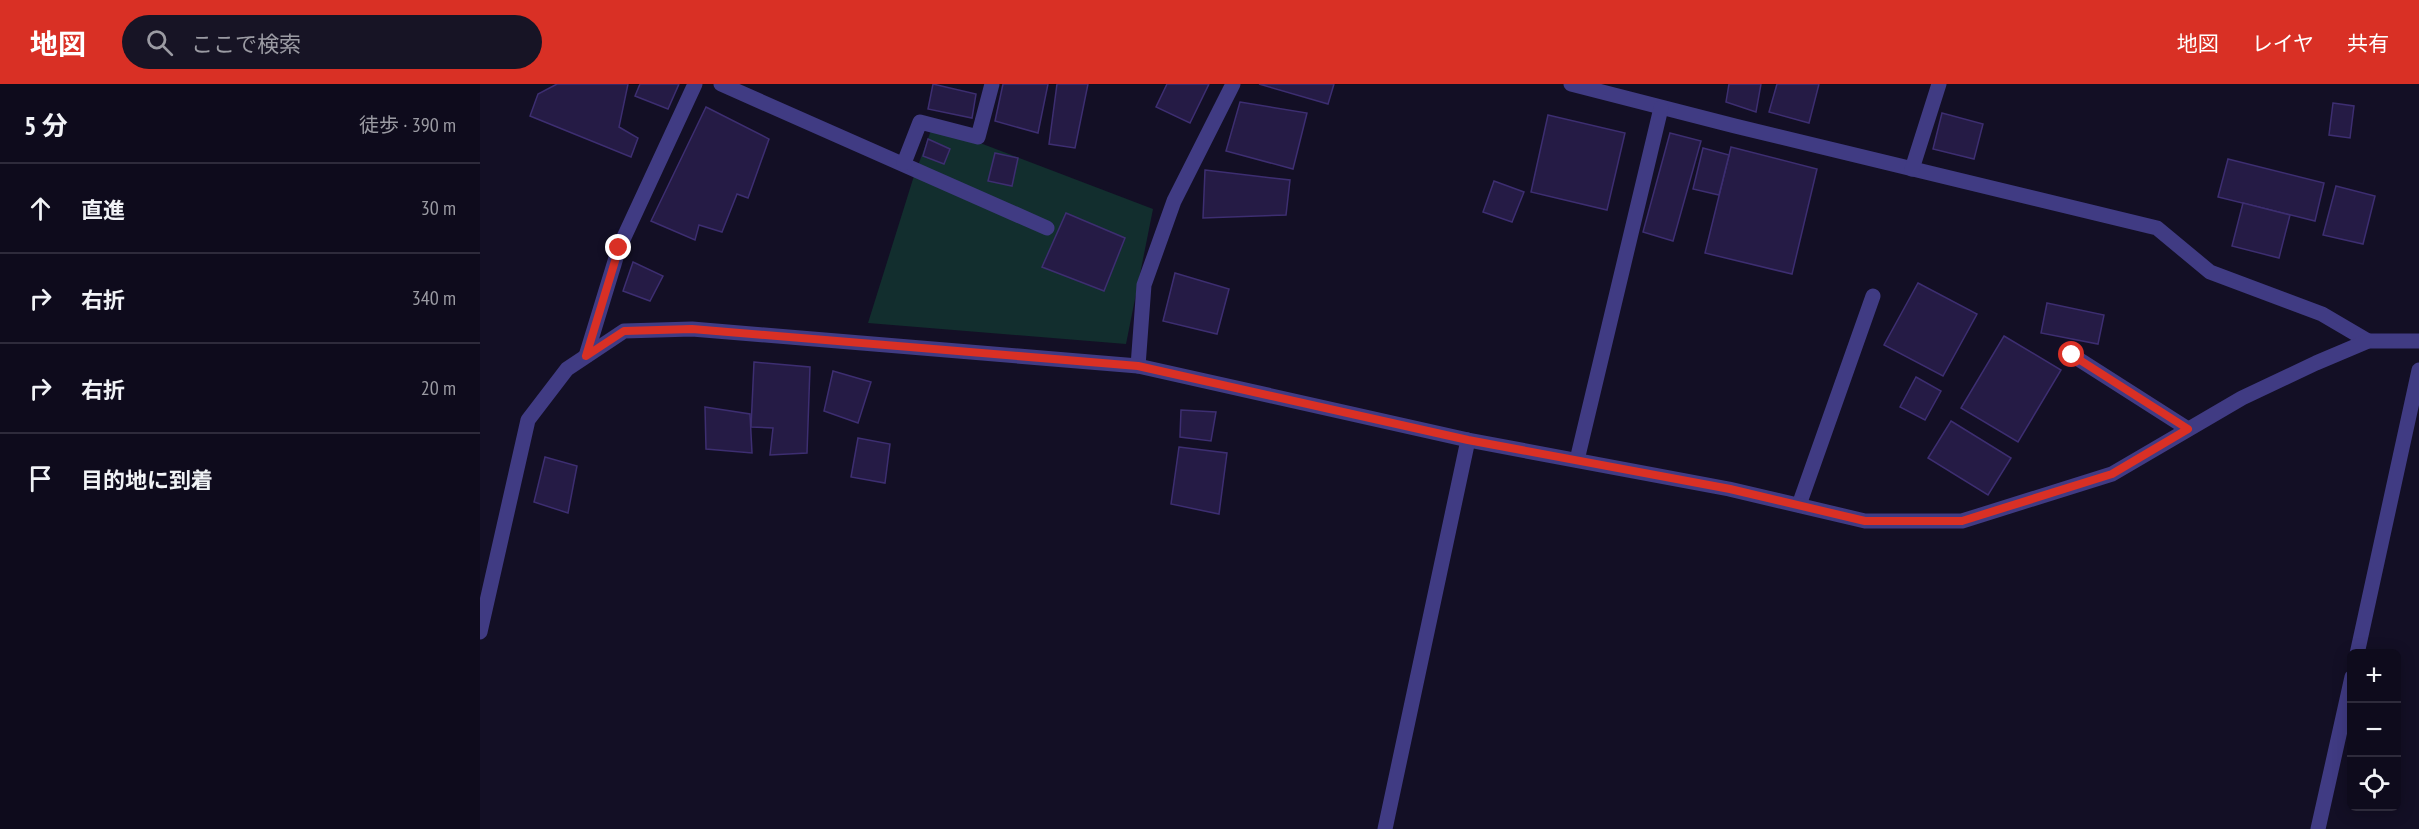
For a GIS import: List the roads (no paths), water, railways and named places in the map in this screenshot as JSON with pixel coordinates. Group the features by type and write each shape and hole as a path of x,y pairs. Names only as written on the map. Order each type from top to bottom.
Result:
{"street":[{"path":"586,356 619,248 695,84"},
{"path":"722,84 1047,228"},
{"path":"904,163 920,122 978,137 992,84"},
{"path":"1138,366 1144,285 1174,201 1233,84"},
{"path":"1571,84 1661,108 2157,228 2210,272 2322,314 2368,341"},
{"path":"1912,169 1939,84"},
{"path":"1577,460 1661,108"},
{"path":"1800,506 1873,296"},
{"path":"480,632 528,420 567,369 624,331 692,329 1138,366 1468,440 1730,489 1865,521 1962,521 2112,474 2242,398 2368,341 2419,340"},
{"path":"2072,355 2188,429"},
{"path":"2358,649 2419,370"},
{"path":"1385,829 1468,440"},
{"path":"2318,829 2347,699"}]}
